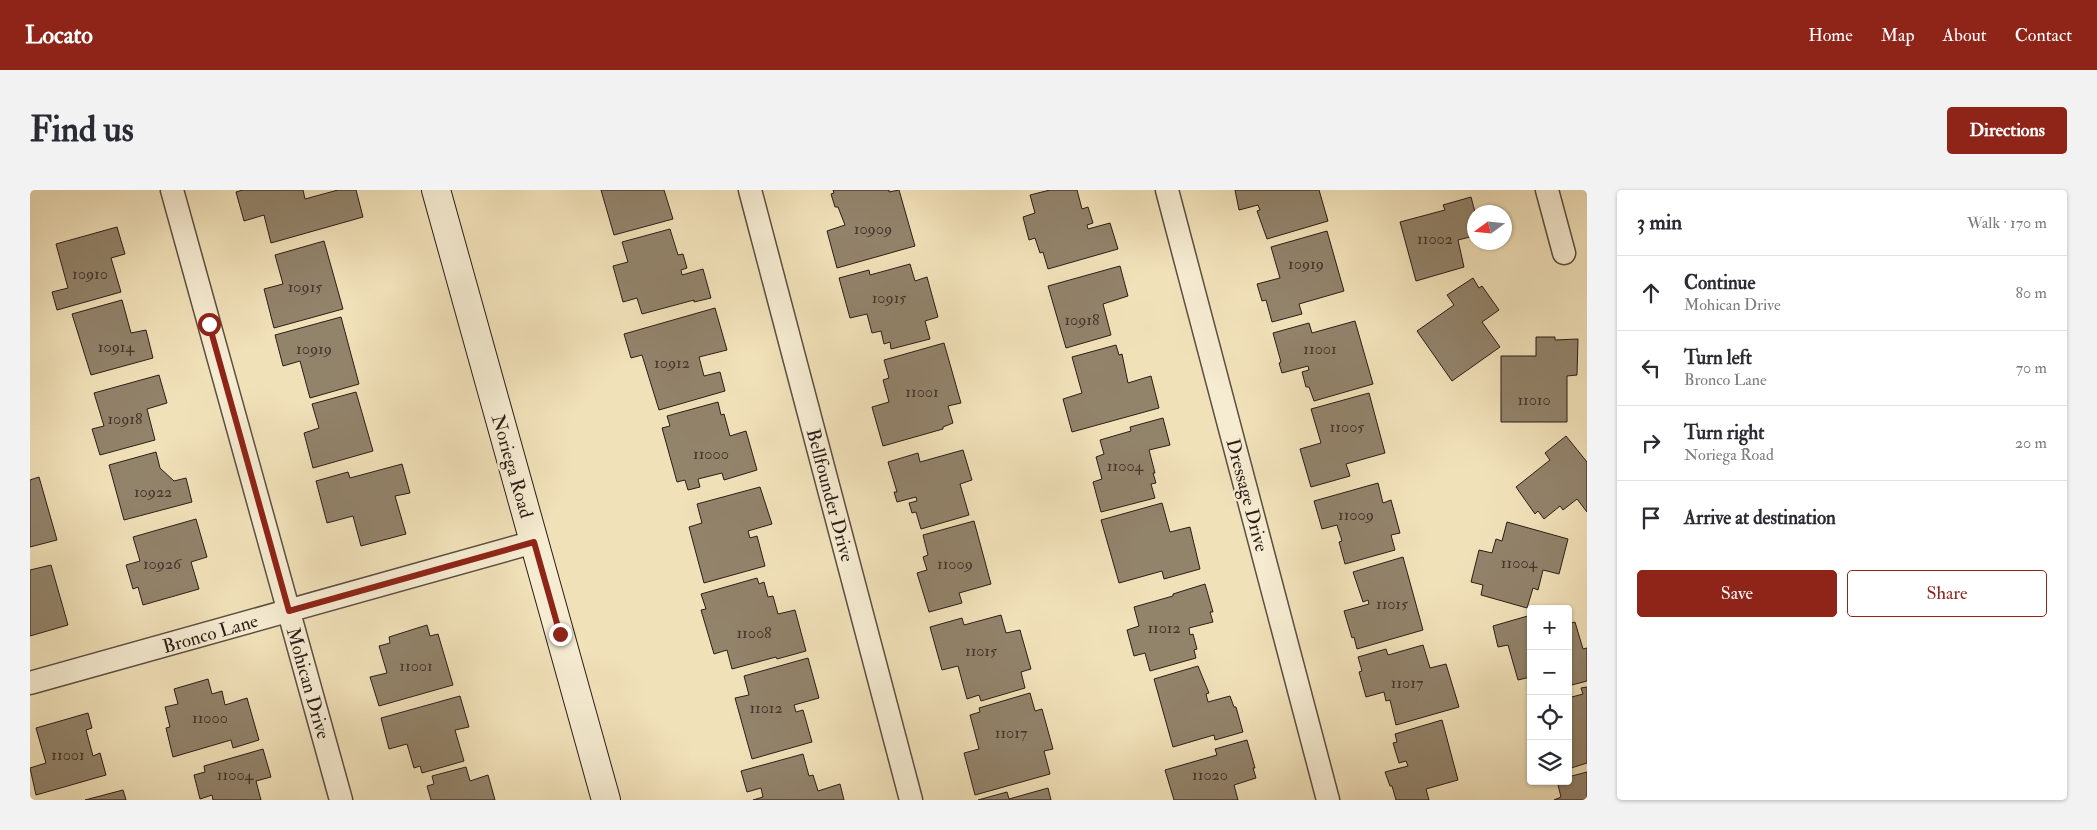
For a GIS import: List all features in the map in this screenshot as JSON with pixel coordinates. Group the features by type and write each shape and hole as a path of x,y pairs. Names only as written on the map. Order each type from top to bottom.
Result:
{"street":[{"name":"Mohican Drive","path":"172,190 341,800"},
{"name":"Noriega Road","path":"436,190 606,800"},
{"name":"Bellfounder Drive","path":"750,190 911,800"},
{"name":"Dressage Drive","path":"1167,190 1328,800"},
{"path":"1547,190 1564,253"},
{"name":"Bronco Lane","path":"30,683 534,542"}],"building":[{"path":"243,190 303,190 305,199 338,190 356,190 363,217 271,243 264,215 244,221 236,192"},
{"path":"601,190 664,190 673,219 614,235"},
{"path":"833,190 889,190 889,192 899,190 915,246 837,268 827,231 845,225 838,207 835,207 831,194 834,193"},
{"path":"1050,190 1077,190 1082,209 1088,207 1093,223 1087,225 1088,229 1110,223 1118,249 1048,269 1043,252 1040,253 1035,238 1029,240 1023,217 1035,213 1030,195"},
{"path":"1235,190 1319,190 1328,221 1267,239 1257,211 1260,210 1258,205 1239,210"},
{"path":"1471,197 1473,205 1467,205 1467,238 1458,240 1464,267 1416,281 1400,222 1445,210 1443,205"},
{"path":"117,227 125,254 111,258 121,292 57,310 52,292 68,288 56,244"},
{"path":"670,229 678,255 683,254 687,268 681,270 682,275 703,269 711,298 694,302 694,300 642,314 637,298 623,302 613,266 628,262 622,242"},
{"path":"1327,231 1344,291 1299,304 1302,314 1272,322 1266,300 1262,301 1257,284 1280,278 1271,247"},
{"path":"324,241 343,309 274,328 264,289 283,284 275,255"},
{"path":"910,264 915,281 927,277 938,317 925,321 930,339 891,349 890,342 884,344 881,331 872,333 867,314 850,318 839,278 869,270 870,275"},
{"path":"1120,266 1128,296 1103,304 1111,335 1066,348 1048,286"},
{"path":"1473,278 1479,288 1482,286 1499,310 1482,322 1500,347 1452,381 1417,331 1454,305 1447,295"},
{"path":"122,300 131,333 146,330 153,358 91,375 72,314"},
{"path":"715,308 727,350 699,357 704,376 720,372 725,391 659,410 642,355 631,358 624,334"},
{"path":"341,317 359,384 310,398 300,361 283,366 275,335"},
{"path":"1355,321 1373,384 1314,401 1309,387 1306,387 1302,372 1309,370 1308,366 1282,373 1273,333 1309,323 1312,333"},
{"path":"1536,337 1555,337 1555,340 1578,339 1577,375 1567,376 1567,422 1501,422 1501,356 1536,356"},
{"path":"944,343 961,403 948,406 953,423 943,427 943,429 883,446 872,407 889,402 883,380 889,378 884,360"},
{"path":"1116,345 1119,355 1122,354 1128,383 1151,376 1159,408 1072,432 1063,399 1082,393 1072,357"},
{"path":"159,375 167,403 147,409 155,440 100,455 92,429 104,426 94,393"},
{"path":"356,392 373,451 313,468 304,433 319,428 312,404"},
{"path":"1369,393 1385,453 1346,464 1350,476 1311,487 1300,449 1321,443 1311,409"},
{"path":"718,402 721,415 724,414 730,436 746,431 757,470 724,480 722,473 698,479 700,487 688,490 685,480 677,482 662,428 670,426 667,416"},
{"path":"1163,418 1170,445 1149,450 1155,473 1153,473 1156,483 1151,484 1155,498 1101,512 1093,482 1102,479 1096,457 1104,454 1100,440 1131,431 1130,427"},
{"path":"1566,436 1587,462 1587,512 1577,499 1563,510 1560,506 1544,519 1538,511 1535,514 1516,487 1550,460 1545,453"},
{"path":"963,450 972,480 960,484 969,515 921,529 916,512 912,513 909,503 917,501 916,497 897,502 894,492 897,492 888,462 918,453 920,462"},
{"path":"156,452 160,468 174,481 186,478 192,502 124,520 109,465"},
{"path":"402,464 410,493 395,496 406,534 361,546 353,516 327,523 316,481 348,472 350,478"},
{"path":"39,477 57,540 30,547 30,480"},
{"path":"1378,483 1383,503 1391,500 1400,533 1391,535 1395,550 1345,564 1339,542 1342,541 1337,525 1322,529 1314,501"},
{"path":"760,487 772,524 748,531 750,538 757,536 765,566 704,583 689,527 702,523 697,504"},
{"path":"1162,503 1170,532 1190,527 1200,569 1164,579 1162,571 1119,583 1101,520"},
{"path":"196,519 207,557 191,562 199,589 143,605 138,587 133,589 126,565 140,561 133,537"},
{"path":"974,521 991,584 959,593 962,603 929,612 917,573 927,570 923,557 928,555 923,535"},
{"path":"1507,522 1568,539 1559,574 1543,570 1538,590 1533,588 1527,608 1481,595 1483,585 1471,582 1479,550 1492,553 1496,539 1502,541"},
{"path":"1403,557 1423,630 1357,649 1344,611 1369,604 1368,600 1363,602 1353,572"},
{"path":"51,565 68,625 30,636 30,570"},
{"path":"757,578 759,584 764,582 768,597 773,596 778,614 795,610 806,651 732,669 727,650 714,654 701,610 706,609 701,594"},
{"path":"1205,584 1213,612 1210,612 1213,622 1189,628 1190,635 1193,634 1197,649 1194,650 1196,658 1150,671 1145,653 1134,656 1127,630 1139,626 1134,607 1173,596 1173,594"},
{"path":"1001,615 1006,633 1020,630 1031,669 1021,672 1025,688 981,701 979,695 967,699 958,666 942,670 930,627 962,618 964,625"},
{"path":"1527,616 1527,678 1518,680 1508,645 1498,647 1493,626"},
{"path":"1575,622 1583,649 1587,648 1587,681 1572,685 1572,623"},
{"path":"427,625 430,636 438,634 453,685 379,706 370,677 387,673 379,646 390,643 389,637"},
{"path":"1423,645 1430,668 1446,664 1459,707 1396,725 1390,700 1386,701 1384,692 1366,697 1359,672 1362,671 1358,657 1386,649 1388,655"},
{"path":"808,658 819,698 794,705 796,712 803,710 812,742 752,759 735,698 749,695 744,676"},
{"path":"1198,666 1209,693 1206,694 1208,702 1230,696 1234,707 1236,707 1243,732 1215,740 1214,735 1173,747 1154,679"},
{"path":"208,679 212,694 222,691 225,705 247,698 259,740 233,748 231,740 173,757 166,728 170,727 165,707 178,704 174,689"},
{"path":"1587,687 1587,763 1572,768 1572,697 1583,694 1581,688"},
{"path":"1030,693 1035,711 1042,709 1053,749 1044,751 1050,774 975,795 964,753 979,749 970,715 980,712 979,708"},
{"path":"460,696 469,727 455,730 464,761 422,773 420,766 414,768 407,744 389,749 381,718"},
{"path":"88,713 92,728 86,730 93,756 100,753 106,775 36,795 30,768 46,763 36,728"},
{"path":"1442,720 1458,780 1426,789 1429,800 1396,800 1385,772 1408,766 1406,761 1399,763 1393,743 1397,742 1395,734"},
{"path":"1247,740 1256,778 1234,785 1238,800 1174,800 1165,770 1217,755 1215,749"},
{"path":"263,749 271,777 256,781 261,800 213,800 212,795 200,799 194,775 205,772 204,766"},
{"path":"803,754 809,776 813,775 818,791 840,784 844,800 753,800 763,797 761,788 747,792 741,771"},
{"path":"466,767 470,781 488,775 495,800 431,800 427,786 434,784 432,776"},
{"path":"1587,772 1587,800 1554,800 1561,797 1558,785 1572,785 1572,776"},
{"path":"1048,788 1051,800 978,800 1007,792 1009,799"},
{"path":"123,790 126,800 85,800"}],"route":[{"path":"209,324 289,611 534,542 560,634"}]}
